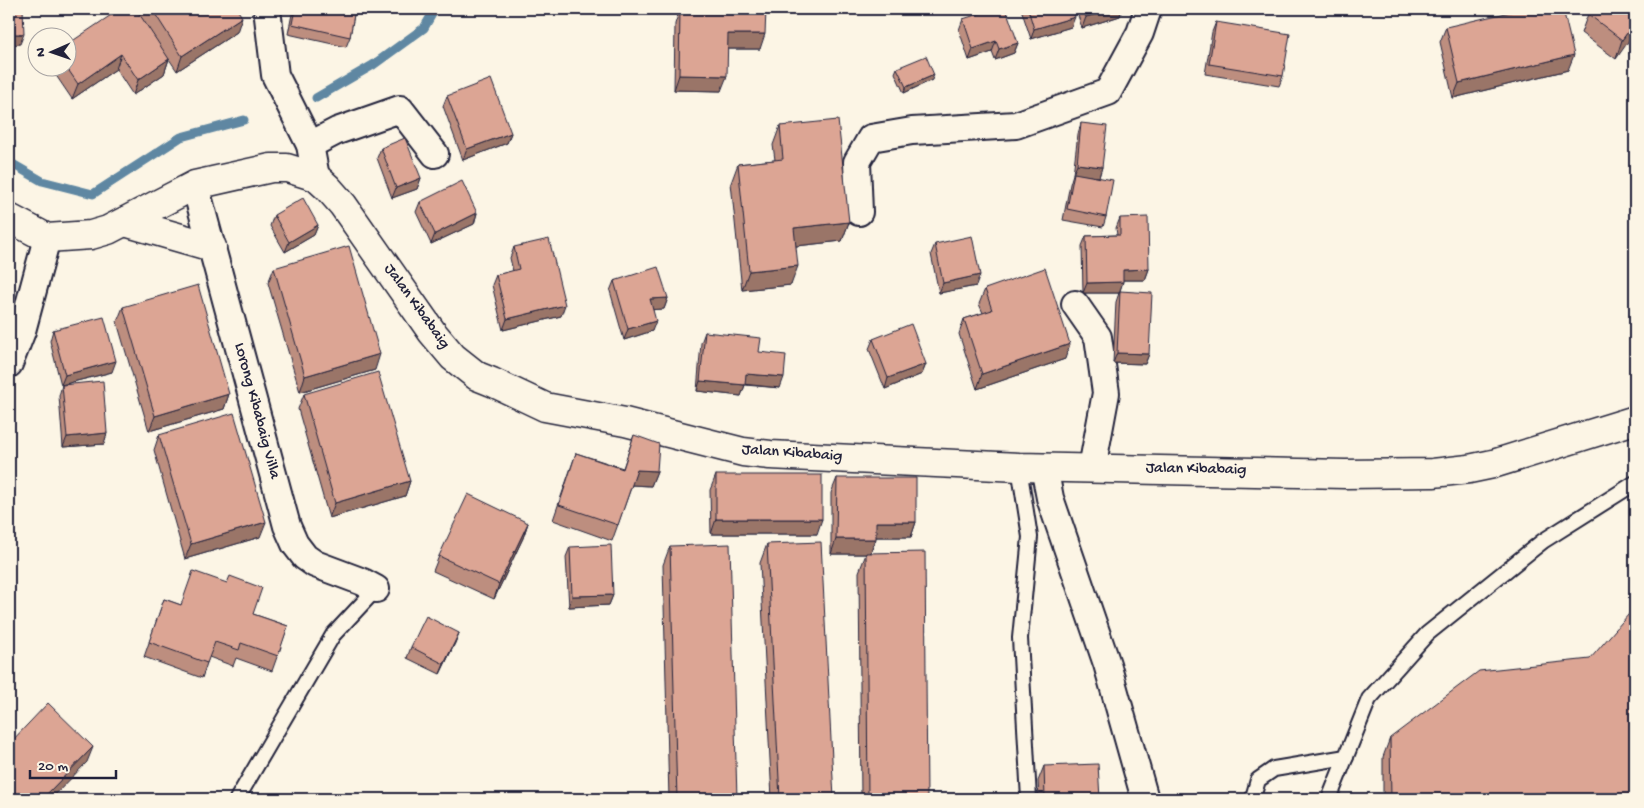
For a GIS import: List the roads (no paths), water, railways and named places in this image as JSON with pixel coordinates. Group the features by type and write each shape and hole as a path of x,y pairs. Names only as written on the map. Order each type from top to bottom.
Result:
{"street":[{"path":"268,9 276,75 310,145 316,177"},
{"path":"859,212 857,162 871,138 912,131 1016,125 1108,92 1140,33 1148,9"},
{"path":"310,145 337,131 400,109 435,154"},
{"name":"Jalan Kibabaig","path":"48,238 91,235 125,222 195,186 271,168 287,168 316,177 343,205 432,332 453,357 477,376 545,407 625,422 743,452 770,455 1031,467 1433,473 1493,464 1635,420"},
{"name":"Lorong Kibabaig Villa","path":"195,186 287,526 295,544 305,557 315,564 363,582 376,589"},
{"path":"9,218 48,238 22,331 9,364"},
{"path":"125,222 212,247"},
{"path":"1075,304 1098,337 1106,394 1092,468"},
{"path":"1031,467 1050,498 1107,664 1144,799"}],"lane":[{"path":"1029,799 1020,638 1030,537 1031,467"},
{"path":"1329,799 1370,699 1427,634 1543,541 1635,483"},
{"path":"237,799 333,636 376,589"},
{"path":"1255,799 1254,794 1258,780 1274,769 1346,757"}],"waterway":[{"path":"316,98 373,65 424,28 435,9"},
{"path":"9,162 42,181 93,194 181,137 244,120"}]}
